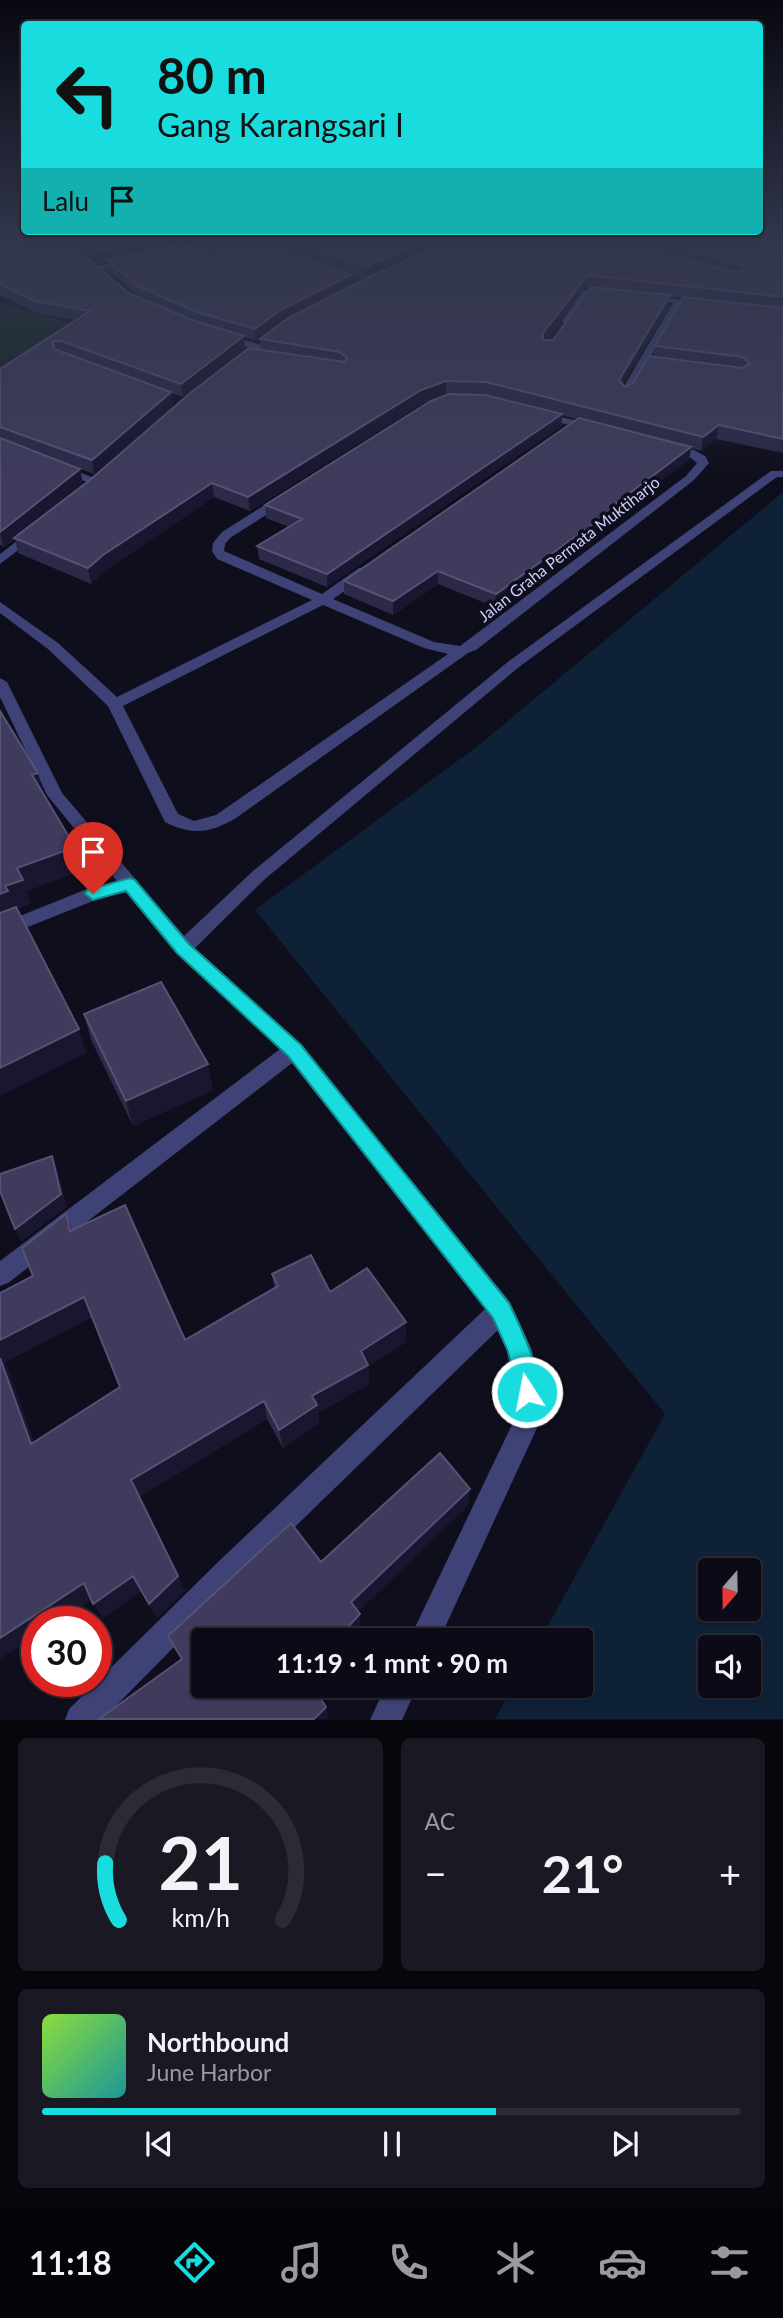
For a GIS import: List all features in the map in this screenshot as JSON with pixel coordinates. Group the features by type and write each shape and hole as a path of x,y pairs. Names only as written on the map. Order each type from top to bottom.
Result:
{"street":[{"path":"563,327 570,317"},
{"path":"624,395 670,317"},
{"path":"209,332 262,348 248,355"},
{"path":"643,363 655,364"},
{"name":"Jalan Graha Permata Muktiharjo","path":"446,400 485,401 570,427 690,452 701,458 703,463 690,478 471,647 462,651 447,651 429,645 324,599 222,556 218,551 219,544 226,536 426,408 446,400"},
{"path":"48,463 91,486 106,473"},
{"path":"183,948 259,875 514,664 775,473 783,474"},
{"path":"0,560 43,525"},
{"path":"115,704 324,599 380,560"},
{"path":"0,606 53,646 115,704 171,818 187,827 200,828 230,814 462,651"},
{"path":"0,682 8,718 55,795 183,948 295,1050 501,1310 519,1350 531,1413 430,1628"},
{"path":"0,931 93,894 130,884"},
{"path":"0,1275 295,1050"},
{"path":"80,1720 227,1573 501,1310"},
{"path":"385,1720 396,1698"}],"green space":[{"path":"0,317 52,317 73,323 0,370"}],"water":[{"path":"783,492 783,1719 495,1719 507,1698 593,1698 593,1628 547,1628 665,1414 255,910 479,745"}],"building":[{"path":"80,317 185,317 244,336 181,384 61,341 53,341 54,349 171,392 92,460 0,427 0,369"},
{"path":"215,317 271,317 255,329"},
{"path":"555,317 543,333 543,340 553,340 569,317 657,317 619,380 625,387 633,383 649,356 742,368 750,364 743,357 655,346 671,317 783,317 783,439 719,425 703,437 486,382 446,381 421,390 248,497 212,483 103,555 88,568 14,538 90,480 189,394 249,348 344,362 347,358 340,352 260,339 288,318"},
{"path":"449,394 485,395 562,414 327,574 257,546 302,519 265,505 431,401"},
{"path":"579,418 691,447 610,508 614,509 496,594 438,571 393,601 344,581"},
{"path":"0,438 80,469 0,532"},
{"path":"0,711 38,773 32,775 75,847 17,868 23,880 5,886 8,891 0,894"},
{"path":"16,907 79,1029 0,1068 0,913"},
{"path":"161,982 208,1064 126,1101 84,1014"},
{"path":"52,1156 61,1194 15,1229 0,1191 0,1174"},
{"path":"125,1205 185,1340 278,1286 272,1274 311,1255 330,1292 367,1268 406,1322 361,1351 368,1365 312,1396 317,1405 279,1430 264,1401 131,1480 178,1576 149,1604 133,1576 93,1604 84,1583 49,1606 21,1606 21,1624 0,1638 0,1358 31,1444 120,1387 84,1297 0,1340 0,1293 33,1276 22,1248 66,1214 70,1231"},
{"path":"440,1453 470,1489 351,1602 360,1614 347,1628 191,1628 191,1698 320,1698 326,1707 314,1719 99,1719 182,1659 168,1636 291,1523 321,1562"}],"route":[{"path":"93,894 130,884 183,948 295,1050 501,1310 519,1350 527,1392"}]}
